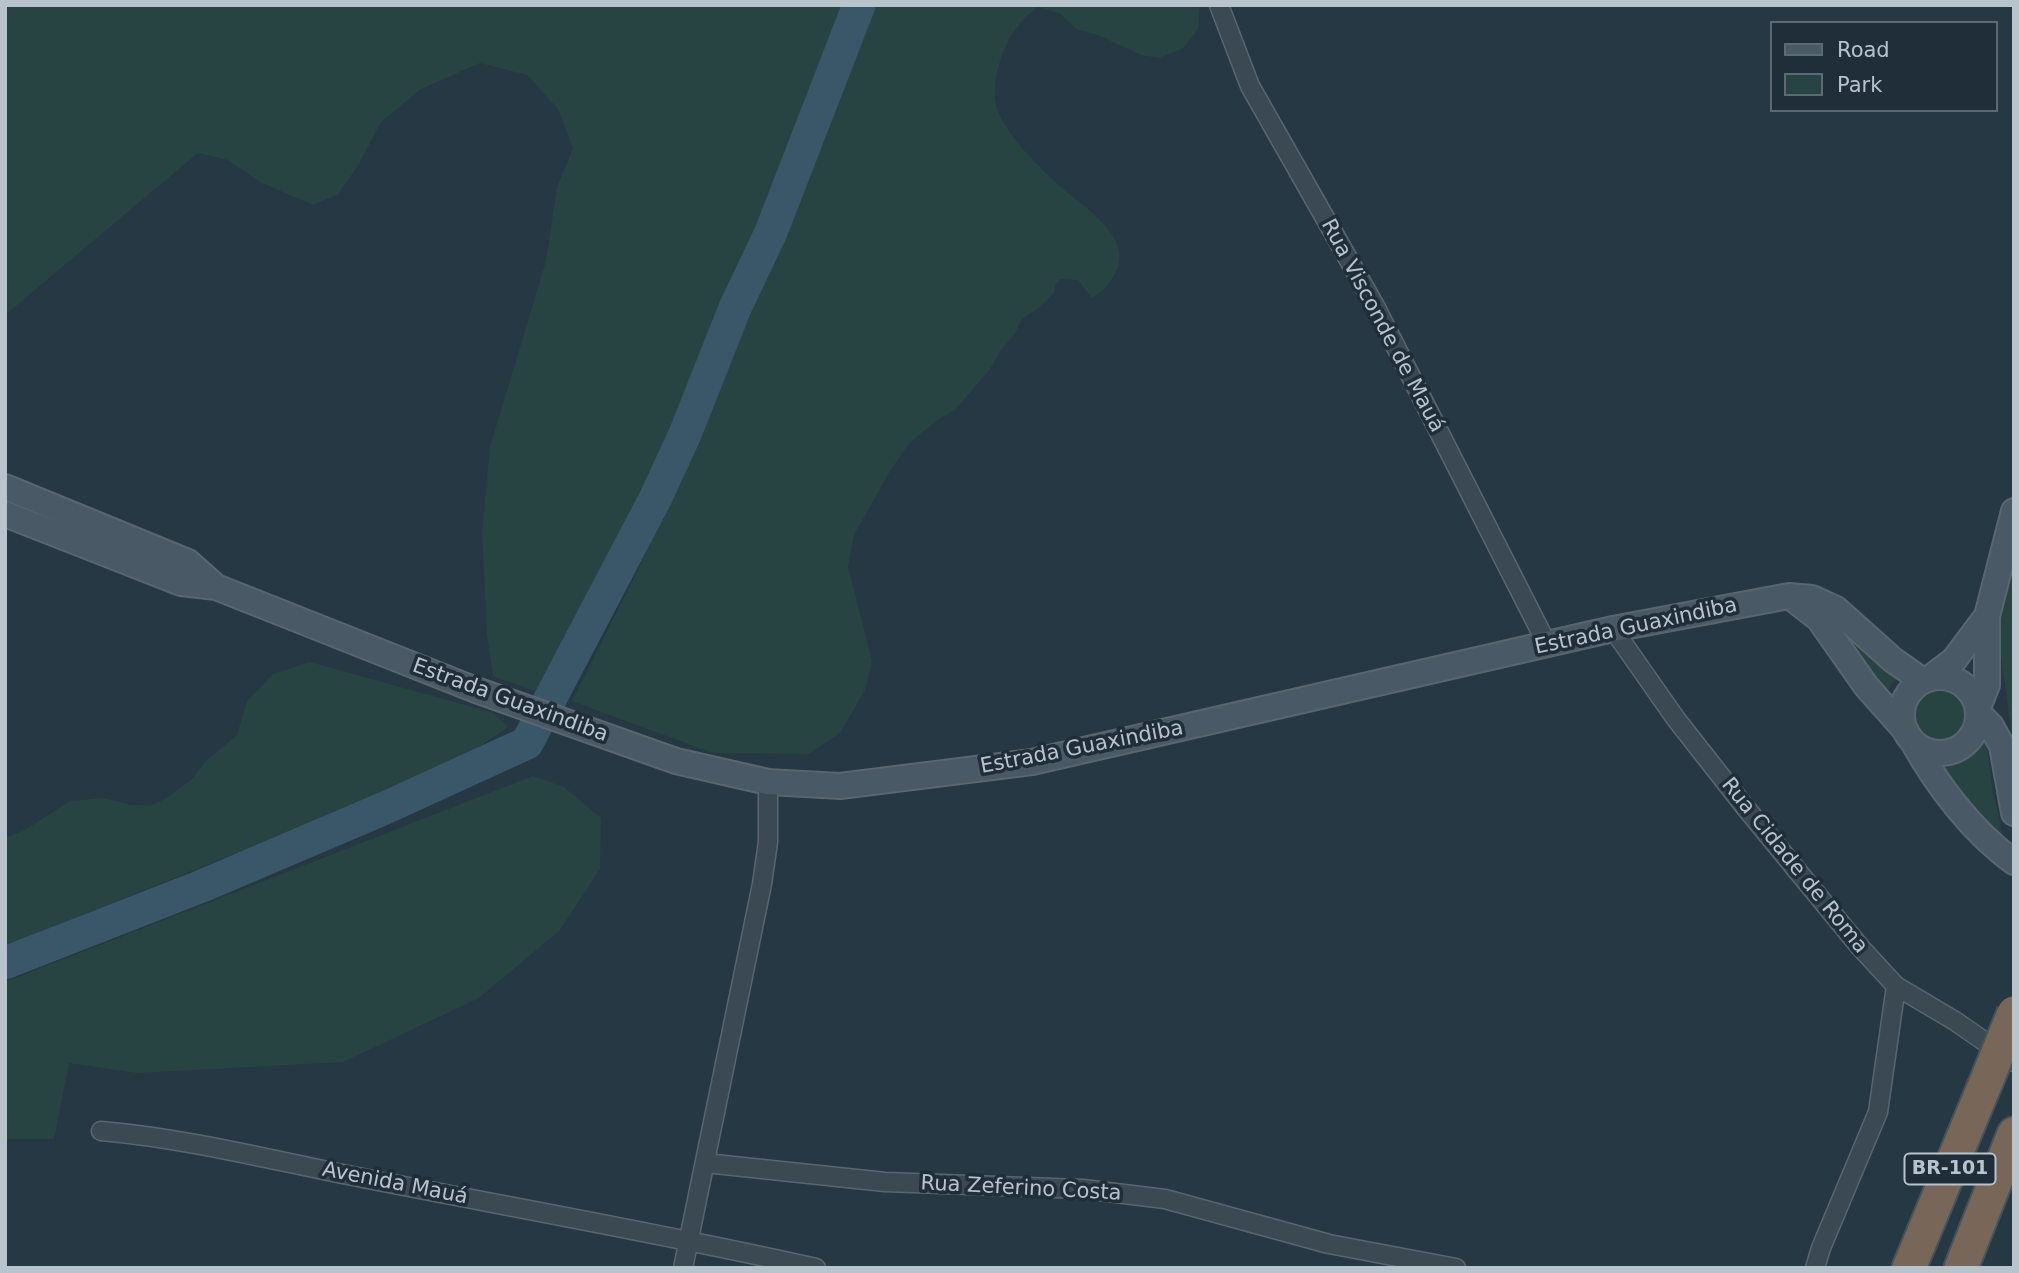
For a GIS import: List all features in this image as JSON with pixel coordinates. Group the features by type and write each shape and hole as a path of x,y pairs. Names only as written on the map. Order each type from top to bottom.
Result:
{"highway":[{"name":"BR-101","path":"1909,1268 2002,1066 2014,1013"},
{"name":"BR-101","path":"1961,1268 2014,1134"}],"street":[{"name":"Rua Visconde de Mauá","path":"1219,5 1250,86 1375,306 1548,646"},
{"name":"Estrada Guaxindiba","path":"5,487 188,562 216,587"},
{"path":"1789,596 1819,619 1866,686 1910,736 1933,752 1955,750 1973,734 1987,685 1987,615 2014,511"},
{"name":"Estrada Guaxindiba","path":"5,514 181,583 216,587 314,628 528,709 676,761 768,782 839,786 1032,762 1613,629 1789,596"},
{"path":"1789,596 1812,598 1836,609 1893,660 1926,680 1941,677 1964,685 2002,746 2014,813"},
{"path":"1987,615 1954,660 1909,694 1903,706 1903,719 1933,776 1952,801 1994,846 2014,862"},
{"name":"Rua Cidade de Roma","path":"1613,629 1676,719 1860,947 1896,986 1955,1021 2002,1066"},
{"path":"683,1268 762,884 768,842 768,782"},
{"path":"1815,1268 1878,1112 1896,986"},
{"name":"Avenida Mauá","path":"101,1131 151,1136 688,1239 816,1268"},
{"name":"Rua Zeferino Costa","path":"705,1163 885,1182 1083,1189 1165,1199 1329,1244 1456,1268"}],"green space":[{"path":"5,5 853,5 763,221 635,507 537,692 493,676 487,634 482,531 490,447 546,261 557,187 573,148 558,109 527,75 480,63 421,89 381,122 359,164 338,194 313,205 260,182 228,160 198,153 5,315"},
{"path":"875,5 1200,5 1198,29 1183,48 1159,58 1141,55 1098,35 1076,29 1061,14 1038,7 1020,23 1011,36 1001,58 996,81 995,99 999,115 1012,136 1038,165 1104,224 1119,250 1119,265 1107,285 1092,298 1078,280 1061,279 1055,285 1054,293 1022,319 1015,334 1000,351 990,369 956,409 910,442 890,471 854,535 848,567 872,661 865,690 840,733 809,754 713,753 572,701 639,568 756,301"},
{"path":"2014,556 2014,752 1997,625"},
{"path":"1819,610 1856,638 1876,663 1901,675 1892,683 1886,697"},
{"path":"310,662 494,713 508,727 480,746 466,761 5,946 5,838 25,830 70,801 103,798 131,805 150,806 167,798 192,779 205,762 237,735 247,701 273,674"},
{"path":"1940,683 1962,692 1971,714 1962,736 1940,745 1918,736 1909,714 1918,692"},
{"path":"1986,741 1993,793 2005,845 1933,764 1956,763 1970,757"},
{"path":"533,776 564,787 601,818 600,869 559,931 479,998 343,1062 137,1073 69,1063 54,1139 5,1139 5,982"}],"waterway":[{"path":"5,963 202,886 385,808 527,743 656,497 685,434 735,308 771,232 859,5"}]}
